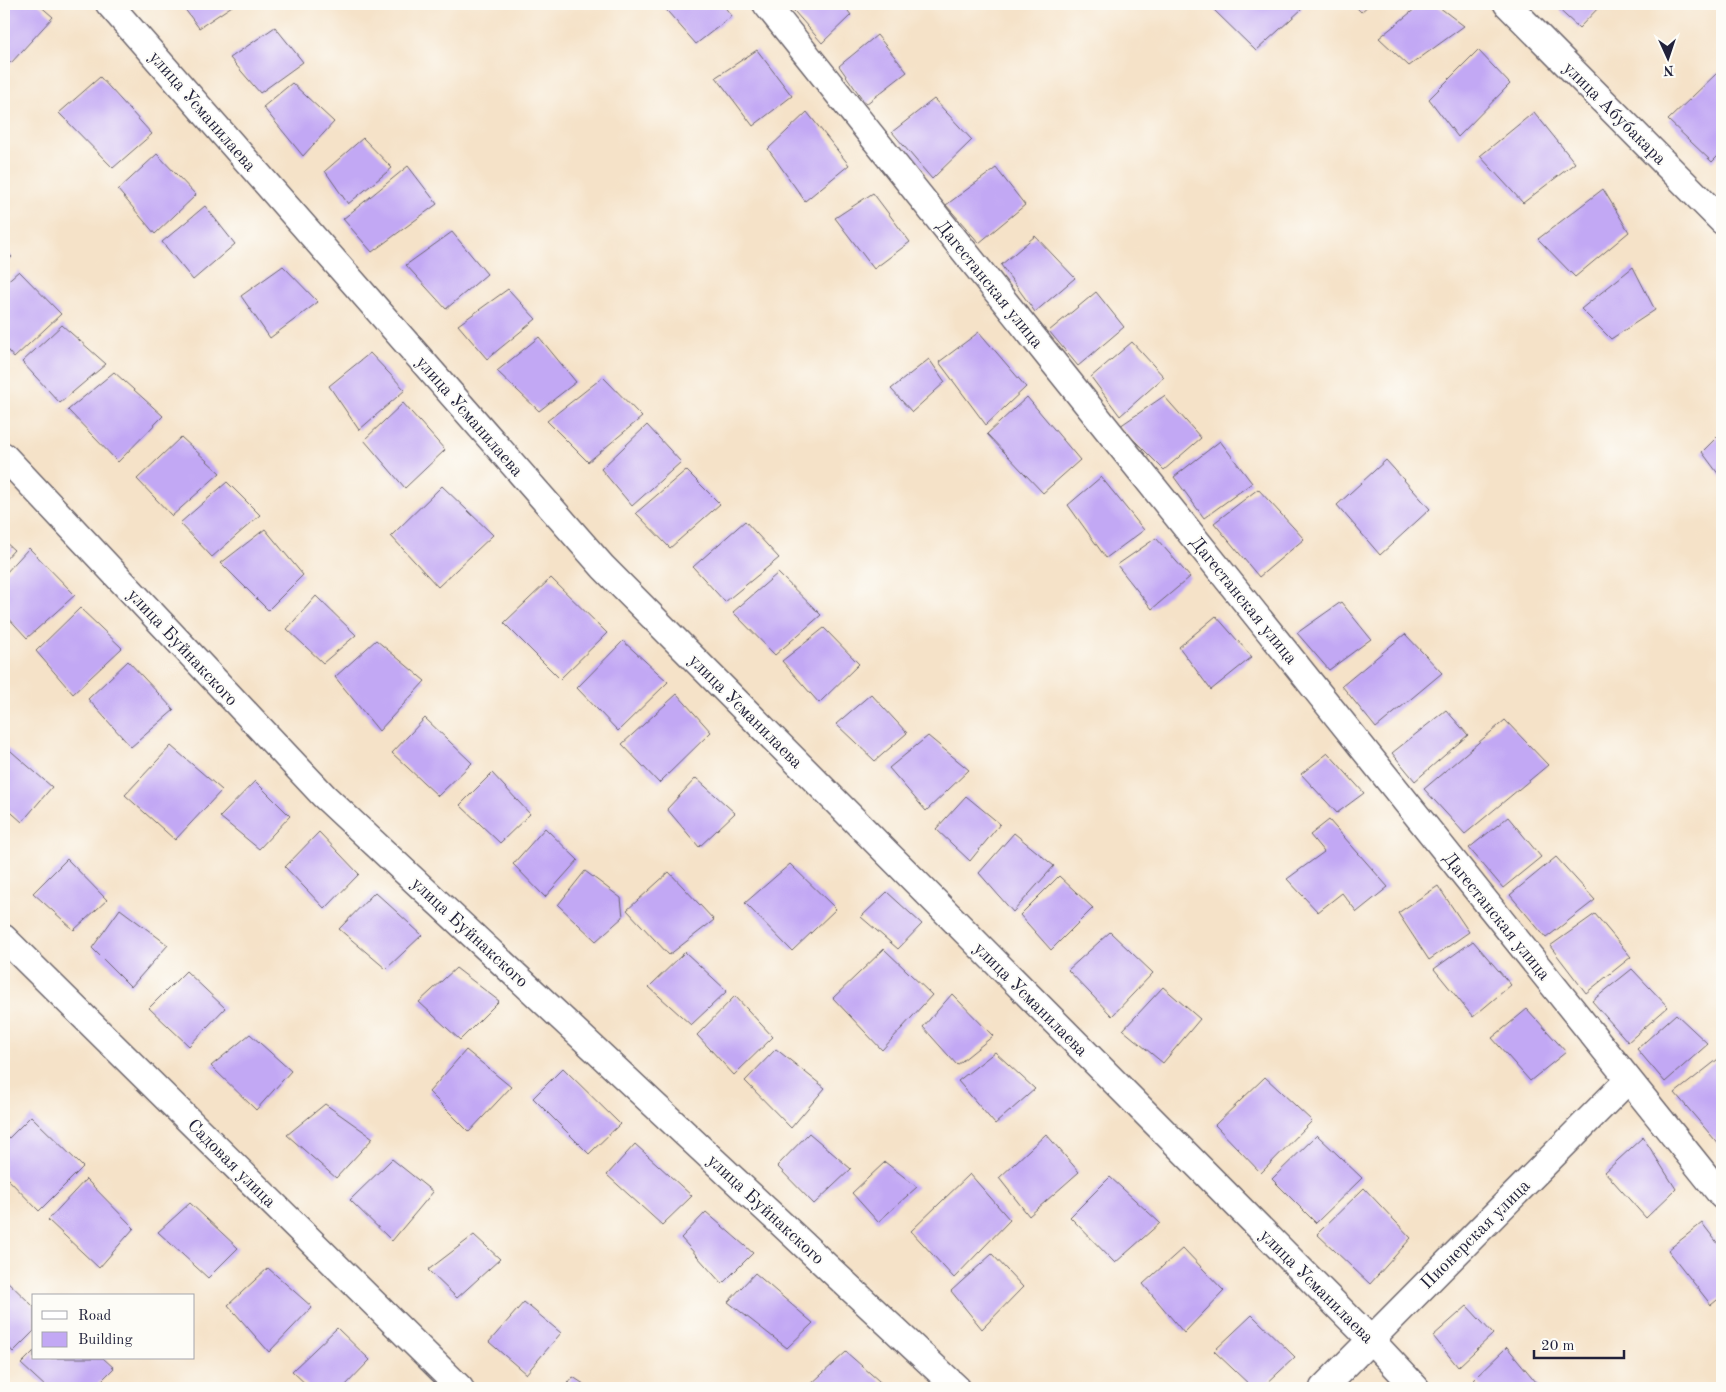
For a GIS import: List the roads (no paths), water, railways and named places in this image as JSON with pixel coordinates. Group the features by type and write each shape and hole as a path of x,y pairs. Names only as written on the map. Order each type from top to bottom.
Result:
{"street":[{"name":"улица Усманилаева","path":"109,4 603,568 1371,1340 1416,1388"},
{"name":"Дагестанская улица","path":"766,4 1722,1196"},
{"name":"улица Абубакара","path":"1507,4 1722,221"},
{"name":"улица Буйнакского","path":"4,456 324,796 957,1388"},
{"name":"Садовая улица","path":"4,938 460,1388"},
{"name":"Пионерская улица","path":"1323,1388 1628,1080"}]}
